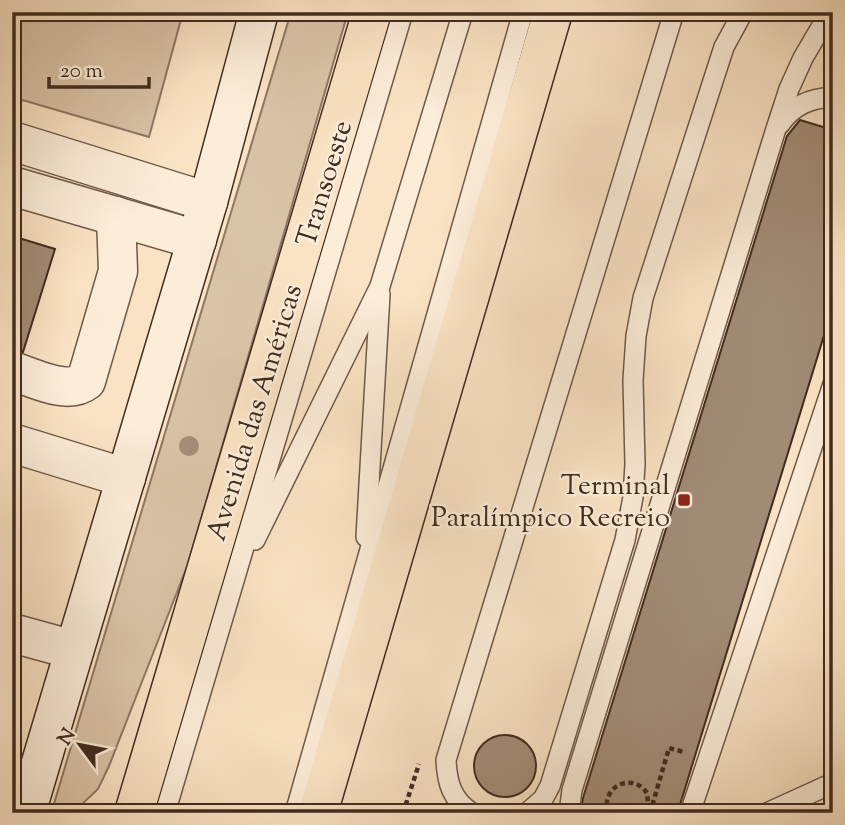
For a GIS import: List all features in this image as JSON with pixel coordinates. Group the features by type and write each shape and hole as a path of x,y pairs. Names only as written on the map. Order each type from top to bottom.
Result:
{"highway":[{"name":"Avenida das Américas","path":"134,813 372,12"},
{"path":"318,813 553,12"}],"main road":[{"path":"26,813 197,240 259,12"},
{"path":"12,141 208,202"},
{"path":"12,186 197,240"},
{"path":"12,370 68,388 78,387 86,381 118,271 116,216"},
{"path":"12,443 126,478"},
{"path":"12,633 74,650"}],"lane":[{"name":"Transoeste","path":"165,813 403,12"},
{"path":"229,591 380,286 463,12"},
{"path":"295,813 523,12"},
{"path":"472,813 462,806 452,793 446,777 446,760 674,12"},
{"path":"527,813 543,799 550,786 625,540 633,497 634,369 636,336 643,299 724,47 743,12"},
{"path":"569,813 572,790 789,89 803,58 830,12"},
{"path":"775,132 792,110 812,100 833,97"},
{"path":"363,573 380,286"},
{"path":"690,813 833,384"},
{"path":"767,813 833,783"}],"path":[{"path":"650,813 669,748 695,755"},
{"path":"403,813 420,760"},
{"path":"608,813 606,803 609,794 619,784 628,782 637,783 647,793 648,803 642,813"}],"shaded area":[{"path":"12,12 183,12 149,137 12,97"},
{"path":"291,12 348,12 188,564 98,789 77,809 53,807"}],"building":[{"path":"800,120 833,130 833,306 679,808 677,813 581,813 583,798 787,136"},
{"path":"12,236 55,249 23,352 12,350"},
{"path":"505,735 527,744 536,766 527,788 505,797 483,788 474,766 483,744"}],"place":[{"name":"Terminal Paralímpico Recreio","path":"684,500"}]}
